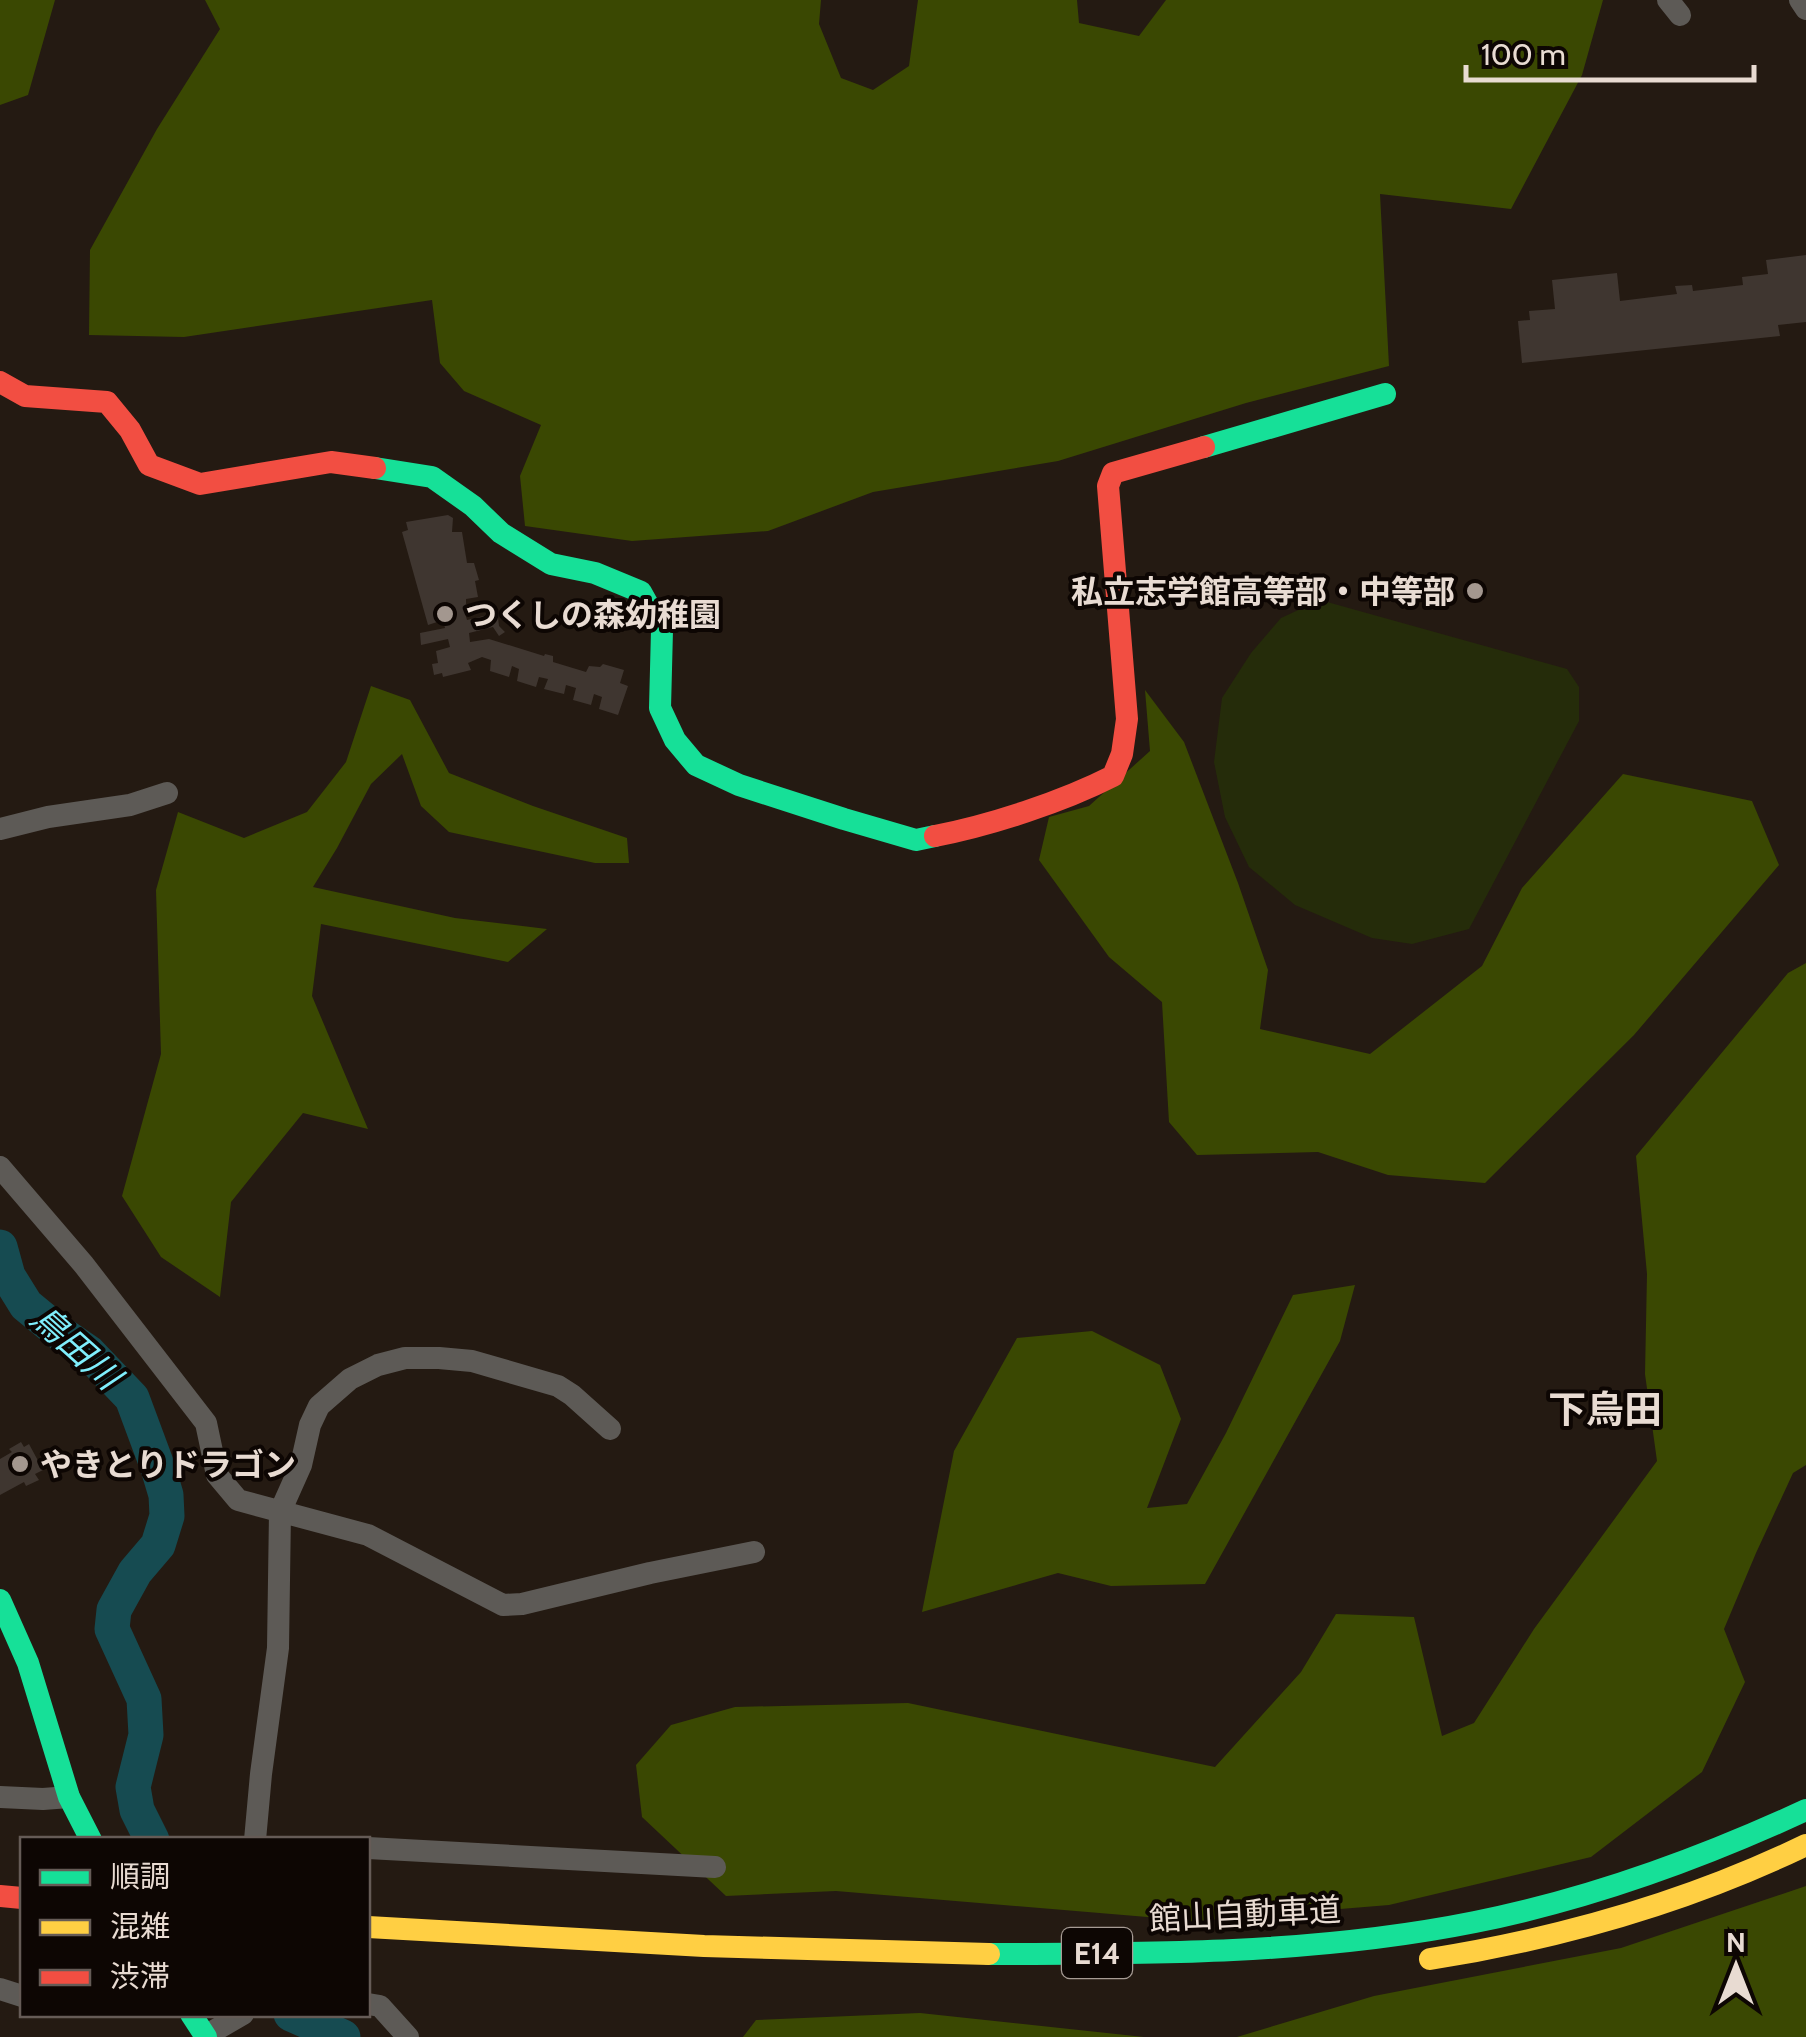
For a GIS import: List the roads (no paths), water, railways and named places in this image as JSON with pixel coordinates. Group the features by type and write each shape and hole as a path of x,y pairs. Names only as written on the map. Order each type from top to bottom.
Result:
{"main road":[{"path":"0,382 25,396 107,402 130,430 149,465 200,484 331,462 432,478 473,506 501,533 551,564 596,573 640,592 662,630 660,708 675,740 696,765 738,785 916,840 960,832 1082,792 1112,776 1122,754 1127,719 1108,486 1113,473 1386,394"},
{"path":"0,1600 28,1663 68,1797 88,1837"},
{"name":"館山自動車道","path":"370,1927 671,1946 957,1954 1172,1952 1327,1943 1427,1931 1575,1898 1718,1850 1806,1810"},
{"path":"1402,1963 1517,1944 1588,1927 1732,1878 1806,1845"}],"street":[{"path":"1800,0 1806,9"},
{"path":"0,829 48,816 130,806 167,793"},
{"path":"0,1166 84,1265 206,1423 218,1474 238,1500 368,1535 503,1604 522,1604 754,1552"},
{"path":"256,1837 278,1648 280,1512 301,1466 310,1425 319,1406 350,1379 378,1365 405,1358 472,1361 558,1386 610,1430"},
{"path":"0,1796 68,1797"},
{"path":"370,1848 715,1866"},
{"path":"370,2004 380,2006 408,2037"},
{"path":"205,2036 237,2017"}],"waterway":[{"name":"鳥田川","path":"0,1247 8,1276 26,1305 89,1353 132,1398 166,1495 167,1516 158,1545 135,1572 114,1610 112,1629 144,1699 146,1735 133,1787 137,1810 150,1837"},
{"name":"鳥田川","path":"298,2017 343,2037"}],"place":[{"name":"私立志学館高等部・中等部","path":"1475,591"},
{"name":"つくしの森幼稚園","path":"445,614"},
{"name":"やきとりドラゴン","path":"20,1464"}],"district":[{"name":"下烏田","path":"1605,1409"}]}
